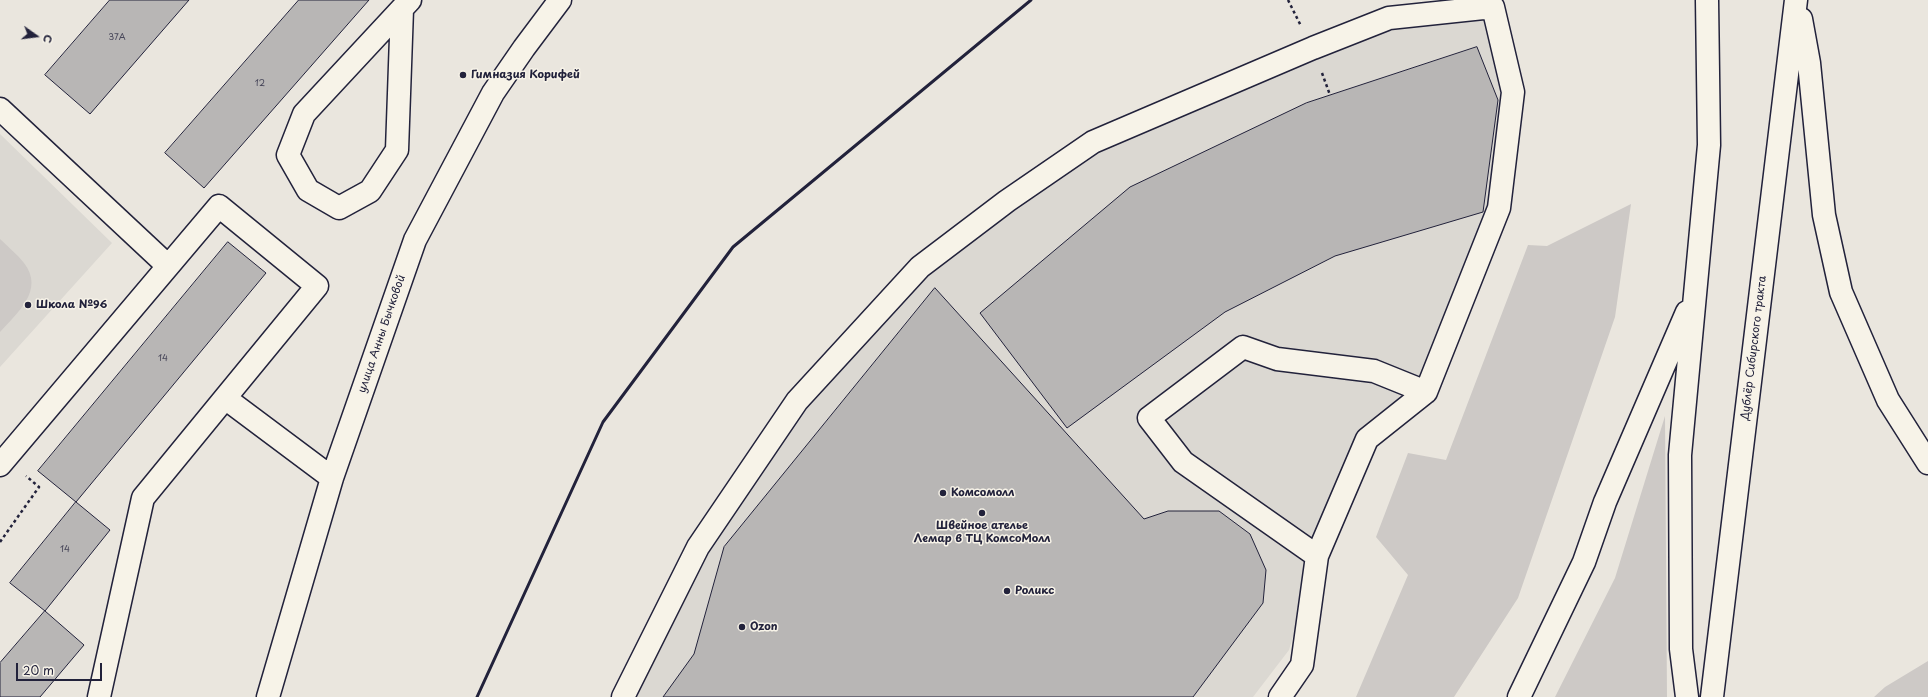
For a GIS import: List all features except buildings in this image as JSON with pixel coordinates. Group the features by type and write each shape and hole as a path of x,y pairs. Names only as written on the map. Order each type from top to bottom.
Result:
{"main road":[{"name":"улица Анны Бычковой","path":"268,697 332,478 416,240 493,93 560,0"},
{"path":"1687,697 1681,649 1680,455 1709,145 1707,0"},
{"path":"1797,0 1809,63 1824,216 1841,292 1888,400 1928,463"},
{"name":"Дублёр Сибирского тракта","path":"1712,697 1797,0"},
{"path":"406,4 397,150 370,191 339,208 308,190 288,155 304,114 406,4"},
{"path":"623,697 698,547 797,401 920,267 1006,201 1093,142 1313,48 1390,18 1494,7 1513,92 1499,208 1426,392 1367,439 1317,556 1302,665 1280,697"},
{"path":"0,109 168,266"},
{"path":"3,461 219,206 317,286 144,498 98,697"},
{"path":"1519,697 1584,562 1604,502 1695,294"},
{"path":"1317,556 1183,462 1149,418 1243,347 1278,359 1374,371 1426,392"},
{"path":"225,398 332,478"}],"path":[{"path":"0,542 39,487 3,461"}],"shaded area":[{"path":"1493,7 1513,92 1499,208 1426,392 1367,439 1317,556 1289,650 1253,697 623,697 698,547 797,401 920,267 1093,142 1389,18"},
{"name":"Школа №96","path":"0,134 112,243 0,367"},
{"path":"1631,204 1615,317 1518,598 1454,697 1356,697 1408,575 1376,537 1408,453 1446,460 1528,245 1547,246"},
{"path":"0,239 24,263 30,273 32,282 30,292 21,309 0,332"},
{"path":"1665,416 1667,697 1555,697 1615,578"},
{"path":"1928,661 1928,697 1874,697 1885,687"}],"railway":[{"path":"477,697 603,422 733,247 1031,0"}],"place":[{"name":"Гимназия Корифей","path":"463,75"},
{"name":"Школа №96","path":"28,305"},
{"name":"Комсомолл","path":"943,493"},
{"name":"Швейное ателье Лемар в ТЦ КомсоМолл","path":"982,513"},
{"name":"Роликс","path":"1007,591"},
{"name":"Ozon","path":"742,627"}]}
